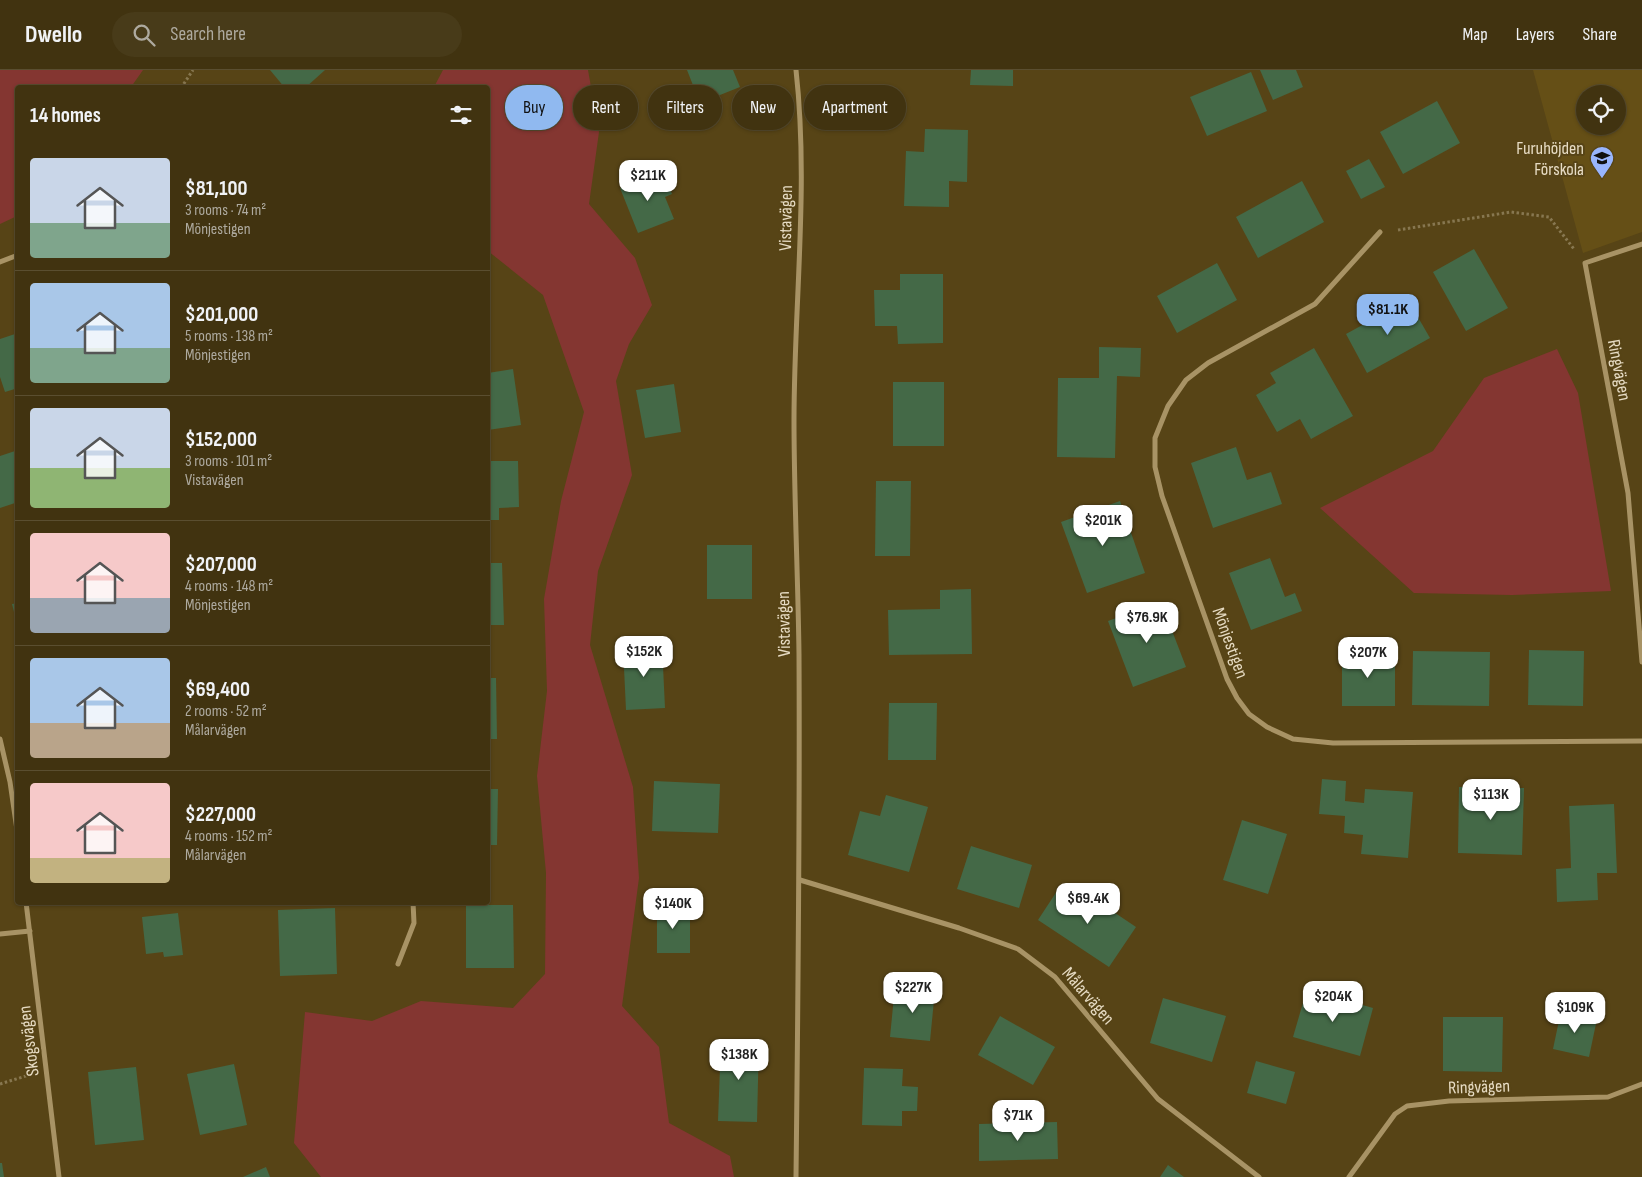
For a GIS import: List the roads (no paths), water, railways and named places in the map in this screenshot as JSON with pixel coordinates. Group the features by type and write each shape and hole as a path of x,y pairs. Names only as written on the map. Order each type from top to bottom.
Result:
{"street":[{"name":"Vistavägen","path":"796,70 801,112 794,419 799,650 800,880 796,1177"},
{"name":"Mönjestigen","path":"1380,232 1315,304 1208,363 1186,380 1168,406 1155,438 1155,467 1162,496 1227,679 1249,714 1267,727 1293,739 1333,743 1642,741"},
{"name":"Ringvägen","path":"1642,244 1585,263 1628,494 1642,662"},
{"path":"0,262 15,256"},
{"path":"0,739 10,782 15,817"},
{"name":"Målarvägen","path":"800,880 959,928 1018,950 1055,977 1158,1099 1259,1177"},
{"name":"Skogsvägen","path":"26,905 59,1177"},
{"path":"398,964 414,923 413,905"},
{"path":"0,934 30,932"},
{"name":"Ringvägen","path":"1349,1177 1395,1114 1407,1106 1449,1101 1608,1097 1642,1084"}],"place":[{"name":"Furuhöjden Förskola","path":"1602,179"}]}
